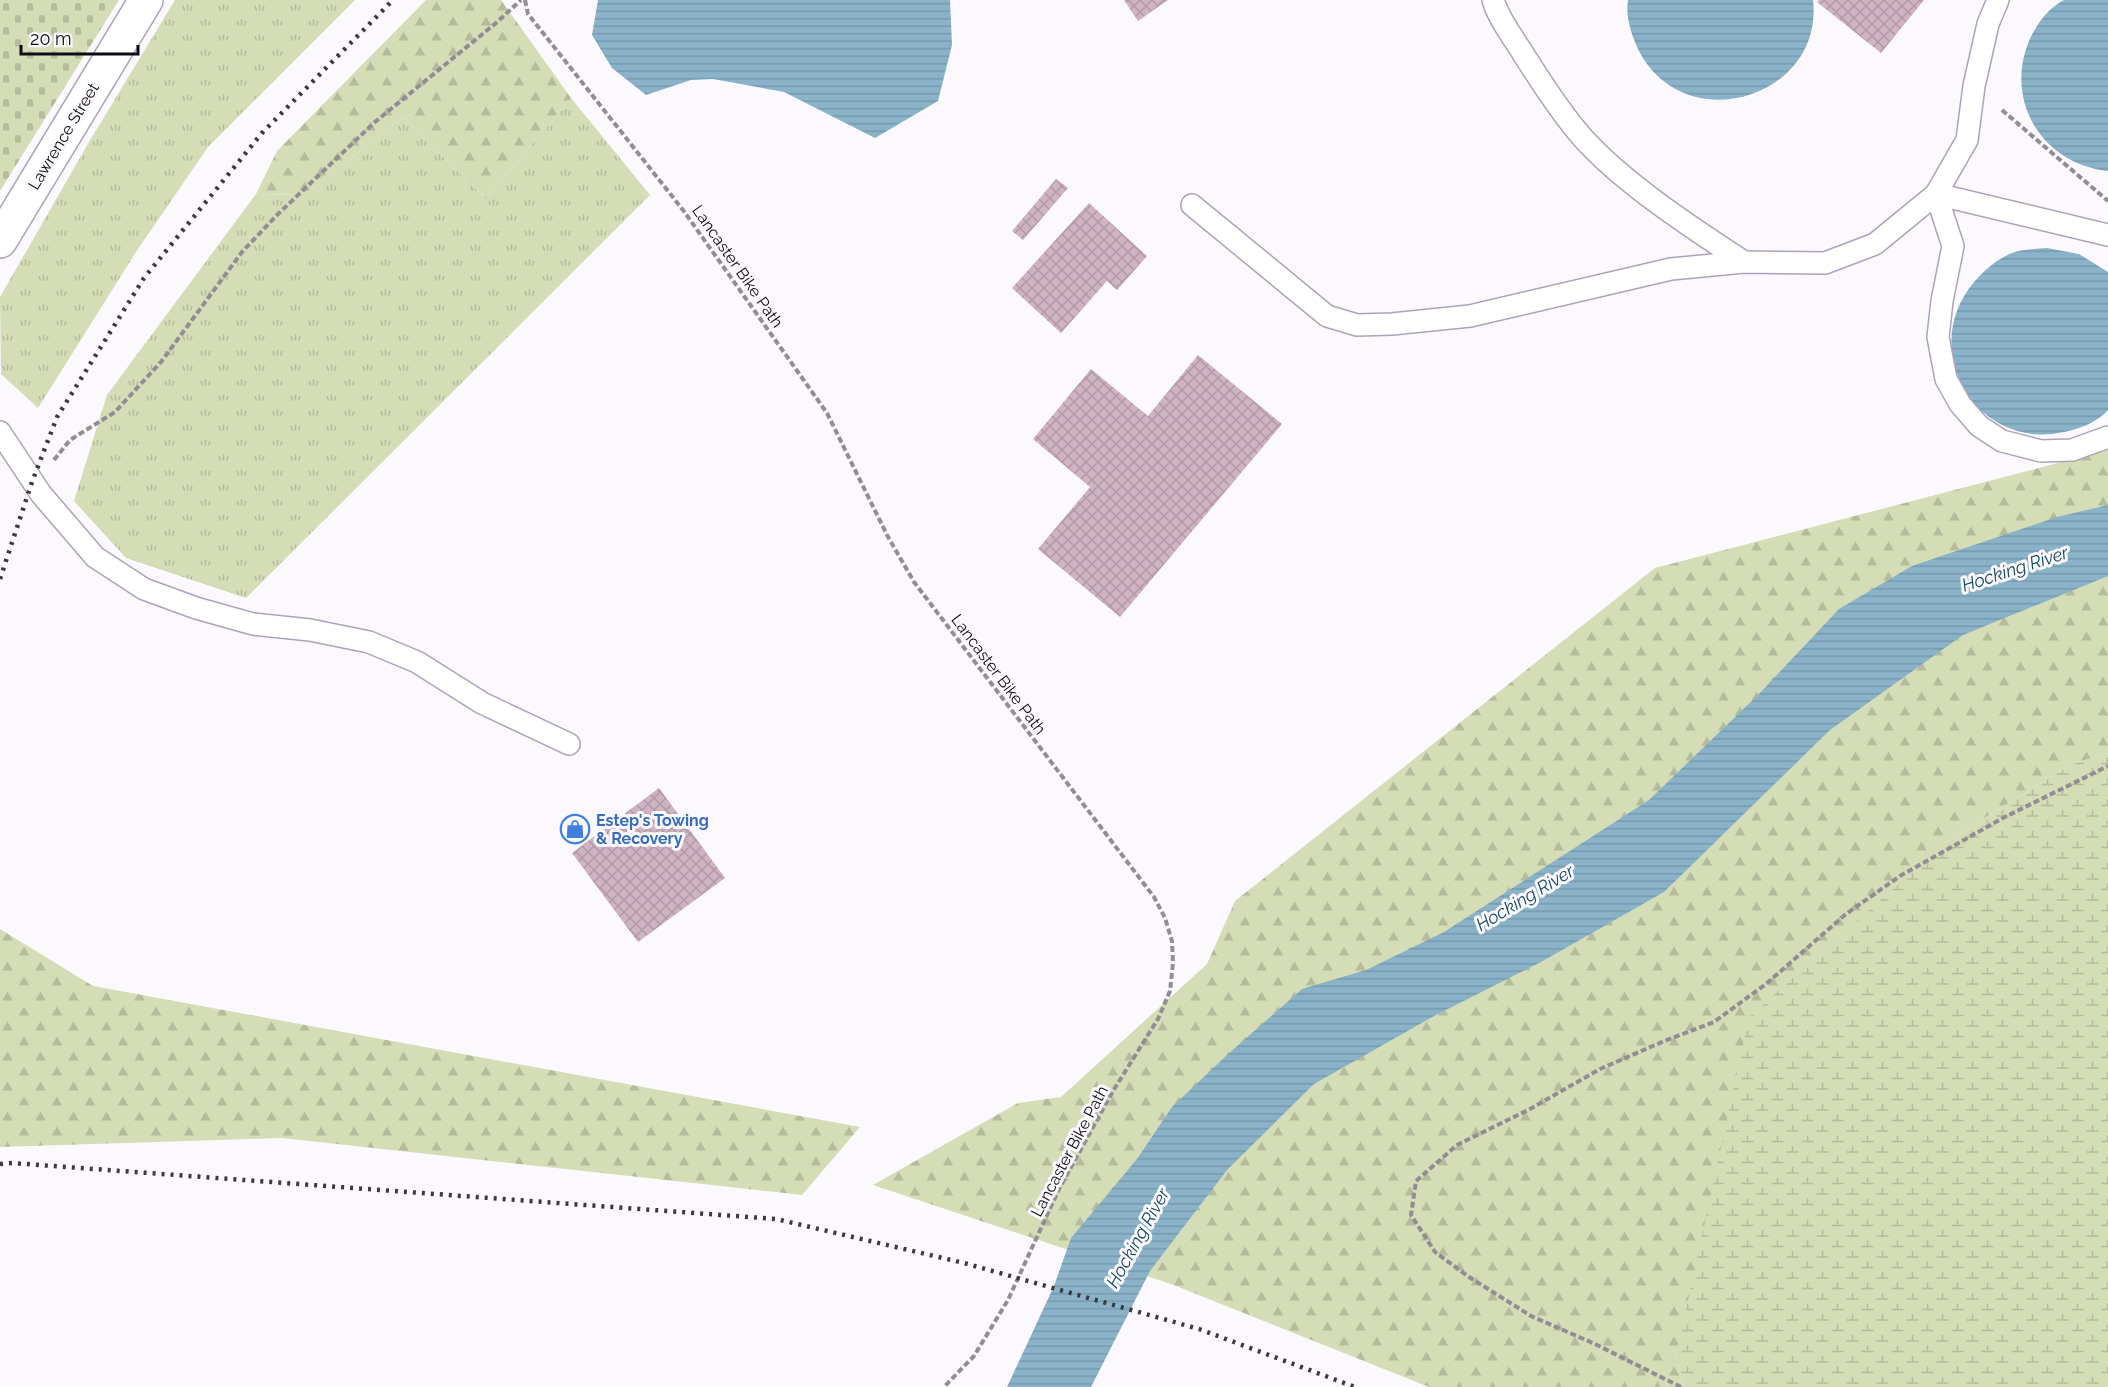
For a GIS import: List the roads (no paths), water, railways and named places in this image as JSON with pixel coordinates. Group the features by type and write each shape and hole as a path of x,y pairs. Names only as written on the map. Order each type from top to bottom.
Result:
{"street":[{"name":"Lawrence Street","path":"0,241 146,0"}],"lane":[{"path":"1492,0 1496,11 1533,70 1582,137 1627,179 1744,262"},
{"path":"1192,205 1327,316 1357,325 1470,316 1671,270 1744,262 1825,264 1875,244 1936,194 1967,140 1974,86 1988,24 1998,0"},
{"path":"1936,194 2108,235"},
{"path":"1936,194 1953,246 1942,301 1938,337 1946,379 1960,404 1979,426 2002,441 2041,451 2072,450 2108,437"},
{"path":"0,432 41,494 95,557 144,589 196,608 253,624 310,630 369,642 417,662 482,703 569,744"}],"water":[{"path":"598,0 950,0 952,45 938,101 875,138 784,92 713,79 691,80 646,95 612,68 592,35"},
{"path":"1628,0 1813,0 1811,33 1797,61 1776,82 1749,95 1719,100 1689,95 1662,80 1640,53 1630,27 1627,13"},
{"path":"2064,0 2108,0 2108,171 2085,166 2065,156 2048,143 2035,126 2026,107 2022,86 2023,64 2029,41 2043,18"},
{"path":"2047,248 2079,254 2108,272 2108,410 2094,421 2076,429 2032,434 2005,426 1982,411 1964,389 1954,363 1952,336 1958,308 1975,281 1984,272 2009,254"},
{"name":"Hocking River","path":"2108,505 2108,576 1963,635 1830,730 1664,892 1541,962 1434,1016 1314,1084 1227,1170 1150,1271 1091,1387 1007,1387 1054,1286 1071,1238 1137,1159 1172,1107 1302,989 1366,970 1444,932 1649,800 1758,695 1839,609 1912,566 2057,517"}],"railway":[{"path":"0,579 32,482 57,417 144,278 262,133 393,0"},
{"path":"0,1164 12,1163 776,1219 964,1263 1199,1329 1355,1387"}],"place":[{"name":"Estep's Towing & Recovery","path":"575,829"}]}
